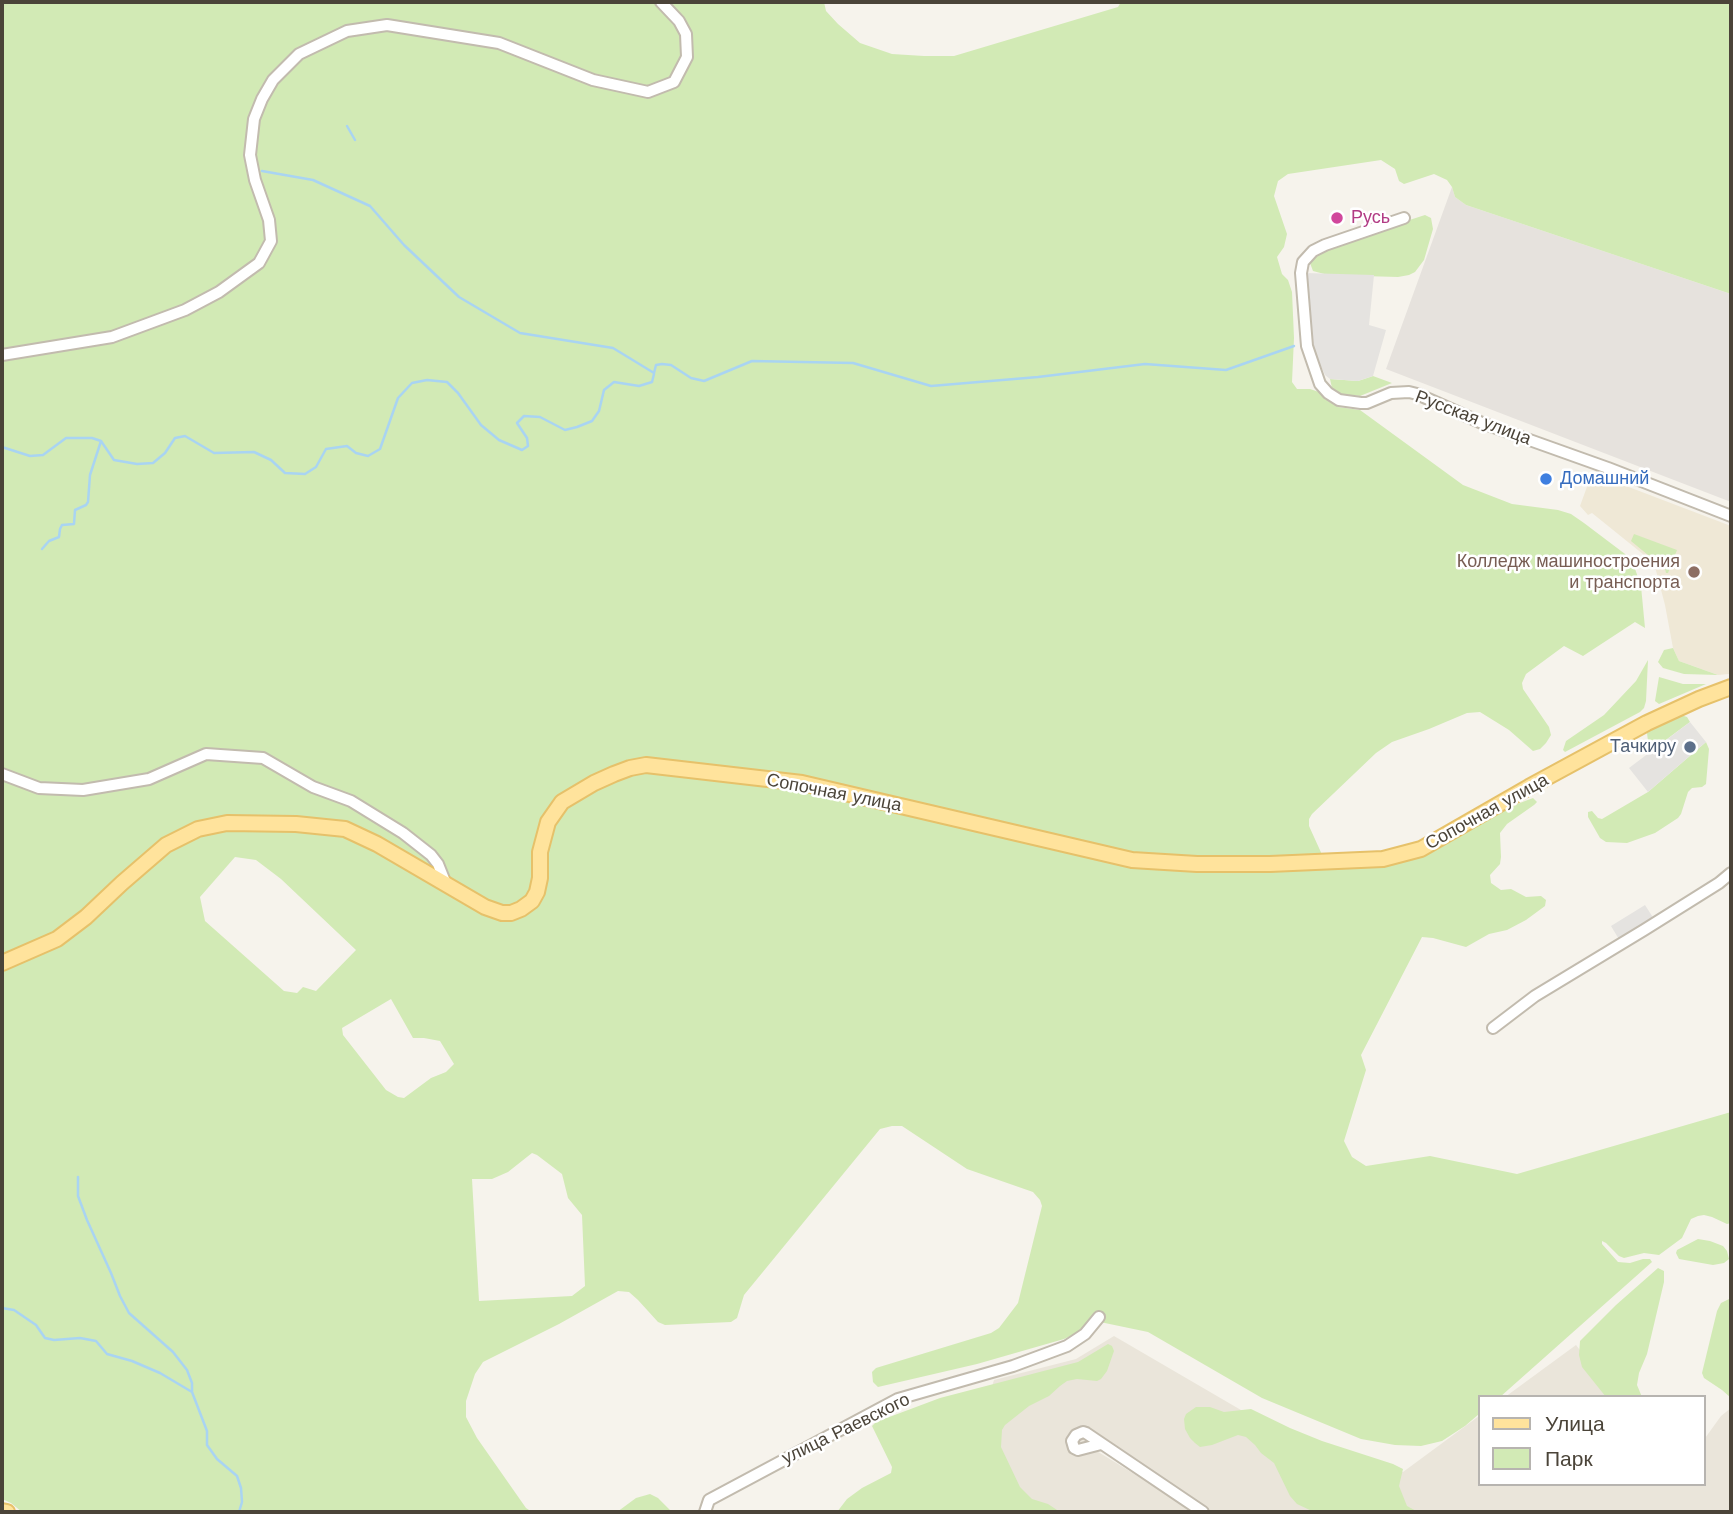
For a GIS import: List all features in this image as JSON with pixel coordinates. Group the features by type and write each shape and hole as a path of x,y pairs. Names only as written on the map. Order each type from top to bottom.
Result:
{"main road":[{"name":"Сопочная улица","path":"2,963 57,939 86,917 166,845 198,829 227,823 345,828 485,907 511,913 531,901 537,891 540,852 548,822 562,802 594,783 630,768 646,765 802,783 1132,860 1246,864 1382,859 1421,849 1647,723 1731,687"},
{"path":"2,1511 7,1512"}],"street":[{"path":"2,355 112,337 185,310 219,292 259,263 271,241 269,220 255,180 250,155 254,119 273,80 299,54 347,31 387,25 499,43 593,80 648,92 674,82 687,57 686,34 679,21 661,2"},
{"name":"Русская улица","path":"1404,218 1325,245 1313,251 1303,262 1301,274 1307,346 1320,384 1328,394 1339,400 1361,403 1391,393 1417,394 1482,423 1731,516"},
{"path":"2,774 39,788 83,790 149,779 206,754 263,758 313,787 351,802 403,833 438,864 446,884"},
{"path":"2,785 22,782"},
{"path":"1493,1028 1535,996 1731,873"},
{"name":"улица Раевского","path":"705,1512 709,1500 898,1399 1013,1366 1067,1346 1085,1334 1099,1317"},
{"path":"1101,1444 1203,1512"}],"shaded area":[{"path":"1452,187 1455,197 1466,205 1731,294 1731,502 1386,369"},
{"path":"1305,273 1374,275 1369,325 1386,330 1373,376 1358,381 1330,379 1325,375 1314,351"},
{"name":"Колледж машиностроения и транспорта","path":"1592,473 1731,526 1729,674 1718,675 1679,661 1673,648 1654,563 1592,513 1588,515 1580,506"},
{"path":"1690,722 1706,742 1648,792 1629,768"},
{"path":"1645,905 1654,919 1620,941 1611,926"},
{"path":"1114,1336 1301,1445 1403,1472 1478,1417 1478,1486 1705,1486 1705,1438 1721,1416 1731,1408 1731,1512 1213,1512 1097,1435 1090,1447 1191,1512 989,1512 963,1478 994,1380 1076,1359"},
{"path":"1576,1345 1614,1395 1508,1395"}],"green space":[{"path":"2,2 824,2 826,11 860,43 892,54 954,56 1118,7 1121,2 1731,2 1731,294 1466,205 1455,197 1447,180 1434,174 1404,184 1399,181 1395,169 1381,160 1288,174 1278,181 1274,196 1287,234 1284,247 1277,257 1282,274 1288,280 1292,292 1292,382 1297,389 1319,392 1338,407 1360,410 1463,485 1512,504 1571,514 1629,557 1633,563 1641,586 1645,628 1635,622 1583,656 1564,646 1526,674 1522,683 1523,689 1549,727 1551,735 1540,749 1533,751 1509,730 1480,712 1467,713 1392,742 1376,753 1309,819 1309,826 1324,859 1329,863 1350,868 1388,863 1512,806 1533,798 1537,802 1507,824 1500,833 1500,864 1490,875 1491,883 1501,890 1511,889 1526,897 1541,896 1546,900 1545,906 1507,930 1489,934 1466,947 1422,937 1361,1055 1366,1070 1344,1141 1352,1157 1366,1166 1430,1156 1517,1174 1731,1112 1731,1223 1704,1215 1691,1219 1682,1238 1659,1255 1644,1253 1624,1258 1602,1241 1618,1262 1630,1263 1650,1259 1652,1262 1502,1395 1478,1395 1478,1415 1465,1426 1442,1441 1421,1446 1361,1439 1262,1398 1148,1332 1100,1322 1064,1339 977,1364 878,1387 873,1382 872,1372 876,1368 991,1333 999,1328 1018,1303 1042,1206 1033,1192 967,1169 902,1126 892,1126 880,1129 744,1295 737,1318 731,1322 665,1325 658,1322 629,1292 618,1291 483,1362 475,1374 466,1401 466,1417 477,1438 526,1508 532,1512 22,1512 2,1499","holes":["235,857 256,860 281,879 356,950 316,991 303,987 297,993 284,991 205,921 200,897","391,999 413,1038 440,1041 454,1064 446,1072 431,1078 404,1098 386,1090 343,1035 342,1028","532,1153 562,1174 568,1198 582,1215 585,1286 572,1296 479,1301 472,1179 492,1179 508,1172"]},
{"path":"1425,215 1431,218 1433,229 1424,260 1415,272 1409,275 1328,275 1313,271 1310,263 1312,258 1329,246"},
{"path":"1373,376 1392,383 1360,396 1340,394 1332,388 1330,379 1358,381"},
{"path":"1634,534 1677,550 1668,573 1663,560 1654,560 1631,541"},
{"path":"1673,648 1679,661 1718,675 1684,674 1663,668 1658,662 1664,650"},
{"path":"1648,660 1644,708 1565,752 1563,750 1566,741 1604,715 1636,681"},
{"path":"1659,677 1683,684 1706,684 1659,704 1655,701"},
{"path":"1681,715 1687,717 1690,722 1655,748 1648,741 1647,733"},
{"path":"1706,742 1709,749 1706,784 1688,792 1678,818 1655,833 1627,843 1606,842 1600,838 1588,812 1592,811 1602,819 1648,792"},
{"path":"1698,1239 1723,1246 1729,1259 1713,1265 1679,1259 1677,1250"},
{"path":"1658,1268 1664,1271 1664,1282 1647,1354 1639,1373 1637,1385 1641,1395 1604,1395 1582,1367 1580,1341"},
{"path":"1731,1298 1731,1398 1704,1378 1702,1373 1717,1311 1721,1303"},
{"path":"1108,1344 1114,1351 1101,1379 1067,1381 1049,1396 1029,1406 1002,1430 1001,1447 1020,1487 1032,1499 1048,1504 1060,1512 837,1512 847,1499 862,1488 891,1473 892,1467 872,1426 876,1422 940,1398 1078,1362"},
{"path":"1196,1407 1210,1407 1224,1412 1251,1409 1322,1441 1393,1464 1403,1469 1399,1486 1407,1506 1418,1512 1314,1512 1297,1504 1290,1496 1274,1463 1246,1437 1238,1435 1200,1447 1195,1443 1185,1429 1184,1419 1186,1414"},
{"path":"650,1494 672,1512 617,1512 636,1498"}],"waterway":[{"path":"347,126 355,140"},
{"path":"262,171 313,180 370,206 404,245 459,297 520,333 613,348 654,373 656,365 671,365 691,378 704,381 752,361 853,363 931,386 1145,364 1226,370 1294,346"},
{"path":"2,447 30,456 43,455 66,438 92,438 101,441 114,460 137,464 153,463 165,453 175,438 185,436 214,453 254,452 271,460 285,473 305,474 316,467 326,449 347,446 356,453 368,456 380,449 398,398 412,383 427,380 447,382 481,425 499,440 522,450 528,446 527,438 517,423 524,416 540,417 565,430 577,427 592,421 599,411 604,390 614,382 639,386 652,382 654,374"},
{"path":"42,549 49,541 59,537 62,525 74,524 75,510 88,502 90,475 101,441"},
{"path":"78,1177 78,1196 129,1313 173,1352 187,1370 192,1392"},
{"path":"2,1308 14,1310 36,1325 45,1338 96,1341 107,1354 160,1373 192,1392 207,1431 207,1445 217,1459 237,1476 242,1502 239,1512"}],"place":[{"name":"Русь","path":"1337,218"},
{"name":"Домашний","path":"1546,479"},
{"name":"Колледж машиностроения и транспорта","path":"1694,572"},
{"name":"Тачкиру","path":"1690,747"}]}
